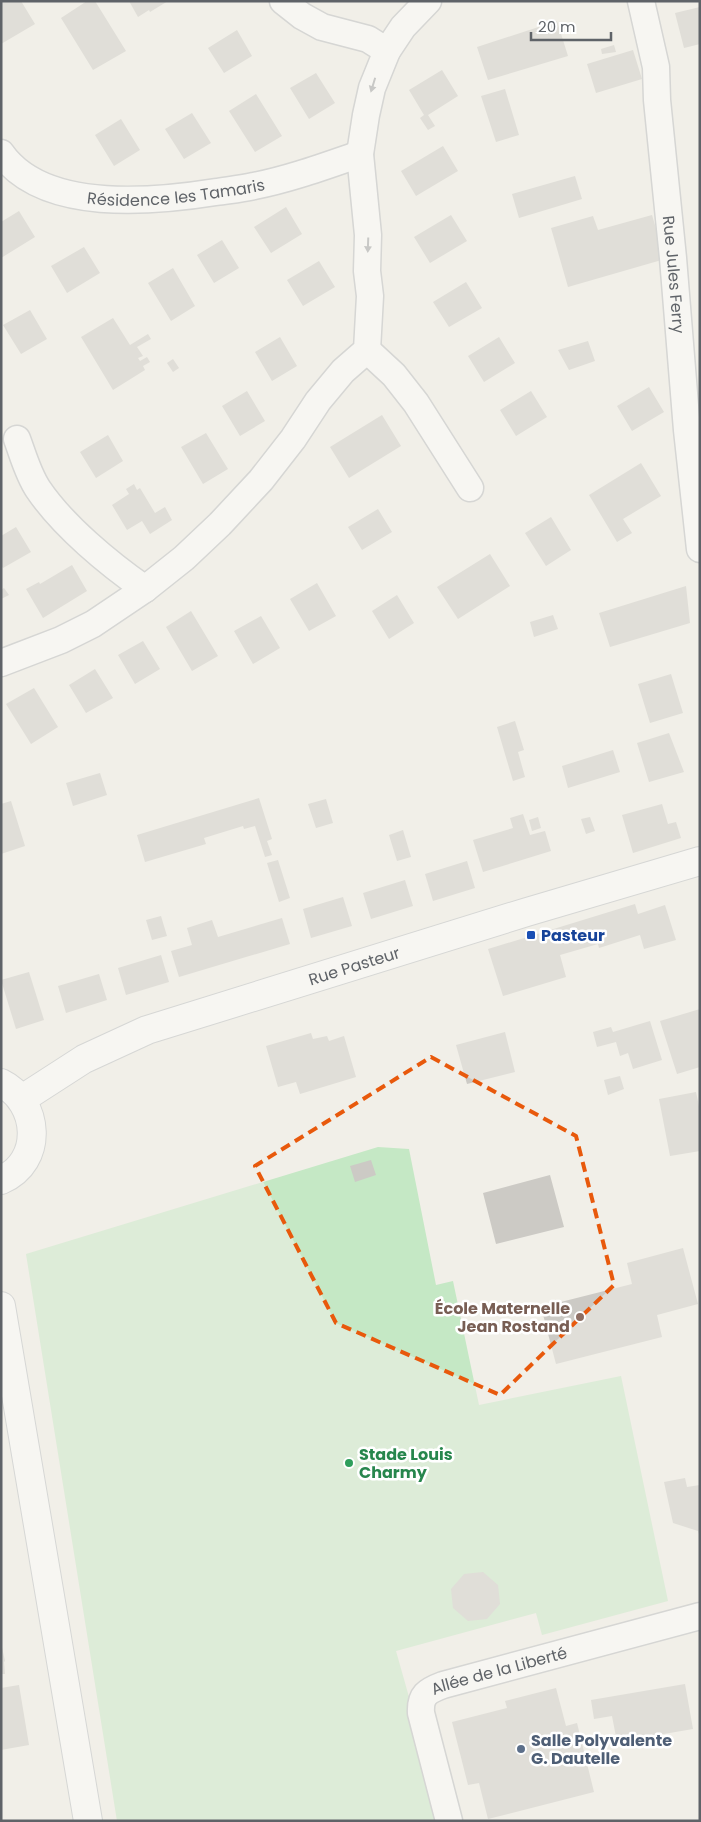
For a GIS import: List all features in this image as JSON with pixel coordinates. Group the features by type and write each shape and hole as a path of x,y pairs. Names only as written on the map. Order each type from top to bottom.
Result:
{"street":[{"path":"283,1 302,16 322,27 368,38 387,51"},
{"path":"1,663 61,640 94,624 146,589 184,558 220,524 261,480 318,401 343,372 367,350 370,296 367,271 368,235 360,154 372,88 387,51 403,27 428,1"},
{"name":"Rue Jules Ferry","path":"641,1 656,67 656,100 673,258 687,430 700,549"},
{"name":"Résidence les Tamaris","path":"1,153 8,163 21,174 38,184 62,192 108,200 153,200 253,187 360,154"},
{"path":"367,350 394,374 416,403 470,488"},
{"path":"17,438 37,487 51,506 78,535 146,589"},
{"name":"Rue Pasteur","path":"12,1091 147,1030 517,915 700,861"},
{"path":"1,1180 19,1168 29,1152 32,1134 30,1116 12,1091"},
{"path":"1,1306 88,1821"},
{"name":"Allée de la Liberté","path":"449,1821 421,1713 421,1703 426,1693 443,1685 700,1616"}],"highlighted area":[{"path":"431,1057 576,1136 614,1285 500,1395 336,1323 255,1166"}],"green space":[{"name":"Stade Louis Charmy","path":"378,1147 409,1149 436,1285 453,1281 479,1405 621,1376 668,1601 542,1635 536,1613 396,1651 444,1821 117,1821 26,1254"}],"building":[{"path":"1,1 21,1 35,24 1,44"},
{"path":"87,1 95,1 126,51 93,70 61,18"},
{"path":"129,1 168,1 138,17"},
{"path":"700,7 700,44 684,48 675,13"},
{"path":"557,21 568,56 488,80 477,47"},
{"path":"237,30 252,56 224,73 208,48"},
{"path":"614,45 616,52 602,54 601,49"},
{"path":"633,50 642,79 596,93 587,64"},
{"path":"442,70 458,96 428,115 435,126 428,130 420,118 424,115 409,90"},
{"path":"316,73 335,103 309,119 290,88"},
{"path":"505,89 519,135 496,142 481,96"},
{"path":"256,94 282,136 255,152 229,111"},
{"path":"192,113 211,143 184,159 165,129"},
{"path":"121,119 140,150 114,166 95,135"},
{"path":"443,146 458,171 416,196 401,171"},
{"path":"575,176 582,199 519,218 512,194"},
{"path":"286,207 302,234 271,253 254,227"},
{"path":"19,211 35,237 1,258 1,222"},
{"path":"451,215 467,241 430,263 414,237"},
{"path":"652,215 665,259 568,287 551,228 593,216 598,230"},
{"path":"222,240 239,268 214,283 197,255"},
{"path":"84,247 100,273 67,293 51,266"},
{"path":"319,261 335,287 303,306 287,280"},
{"path":"173,268 195,306 171,321 148,283"},
{"path":"466,282 482,308 449,327 433,302"},
{"path":"30,310 47,339 21,354 3,325"},
{"path":"113,318 130,345 148,334 151,339 137,347 143,356 138,358 140,361 147,357 150,362 143,366 145,370 113,390 81,337"},
{"path":"280,337 297,366 272,381 255,352"},
{"path":"499,337 515,363 484,382 468,356"},
{"path":"588,341 595,361 569,370 558,350"},
{"path":"173,359 179,368 173,372 167,363"},
{"path":"649,387 664,412 632,431 617,406"},
{"path":"247,391 265,421 240,436 222,406"},
{"path":"531,391 547,417 516,436 500,410"},
{"path":"382,415 401,446 349,478 330,447"},
{"path":"206,433 228,469 203,484 181,447"},
{"path":"108,435 123,461 96,478 80,452"},
{"path":"641,463 661,496 623,519 632,533 617,542 589,495"},
{"path":"134,484 137,490 140,488 155,513 165,507 172,520 150,534 142,521 127,530 112,505 129,494 126,489"},
{"path":"378,509 392,532 362,550 348,527"},
{"path":"551,517 571,550 546,566 525,533"},
{"path":"16,527 31,552 3,568 1,565 1,536"},
{"path":"490,554 510,586 458,619 437,587"},
{"path":"72,565 87,591 43,618 26,589 39,582 40,584"},
{"path":"317,583 336,616 309,631 290,599"},
{"path":"686,586 690,623 610,647 599,613"},
{"path":"4,588 9,595 1,599 1,590"},
{"path":"397,595 414,623 389,639 372,611"},
{"path":"191,611 218,656 192,671 166,627"},
{"path":"553,615 558,629 534,637 530,622"},
{"path":"261,616 280,648 253,664 234,631"},
{"path":"143,641 160,669 135,684 118,655"},
{"path":"95,669 113,698 86,713 69,685"},
{"path":"671,674 683,713 650,723 638,684"},
{"path":"34,688 58,727 31,744 6,704"},
{"path":"515,721 524,750 518,752 525,777 513,781 497,727"},
{"path":"669,733 684,772 649,782 637,743"},
{"path":"613,750 620,772 568,788 562,766"},
{"path":"100,773 107,795 73,806 66,783"},
{"path":"259,798 272,839 267,841 272,855 265,857 255,826 244,829 243,826 204,838 206,844 145,862 137,835"},
{"path":"326,799 333,823 316,828 308,804"},
{"path":"11,801 25,846 1,854 1,804"},
{"path":"662,804 668,824 676,822 681,838 633,853 622,815"},
{"path":"523,814 530,835 545,831 551,851 483,872 473,840 513,828 510,818"},
{"path":"538,817 541,828 532,831 529,820"},
{"path":"590,817 595,831 586,834 581,819"},
{"path":"403,830 411,857 397,861 389,835"},
{"path":"278,860 290,898 279,902 267,863"},
{"path":"467,861 475,888 433,901 425,874"},
{"path":"405,880 413,906 371,919 363,893"},
{"path":"343,897 352,926 311,938 303,909"},
{"path":"635,904 638,914 665,905 676,940 644,949 640,935 599,948 598,944 560,955 566,977 503,996 488,949"},
{"path":"161,916 167,936 152,940 146,920"},
{"path":"282,918 290,944 179,977 171,951 192,945 187,928 212,920 218,937"},
{"path":"161,955 169,982 126,995 118,968"},
{"path":"29,972 44,1020 16,1029 1,980"},
{"path":"99,974 107,1000 66,1013 58,986"},
{"path":"700,1009 700,1067 677,1074 660,1021"},
{"path":"650,1021 662,1060 633,1069 628,1053 620,1056 616,1042 597,1047 593,1032 611,1027 613,1032"},
{"path":"505,1032 515,1072 467,1084 456,1045"},
{"path":"311,1033 313,1039 327,1036 329,1041 344,1036 356,1077 300,1094 296,1082 278,1087 266,1046"},
{"path":"620,1076 624,1089 608,1095 604,1080"},
{"path":"696,1092 700,1111 700,1151 670,1156 659,1099"},
{"path":"371,1160 376,1175 355,1182 350,1166"},
{"path":"550,1175 564,1227 496,1244 483,1193"},
{"path":"683,1248 698,1304 657,1315 662,1337 556,1364 541,1307 632,1284 627,1263"},
{"path":"685,1478 687,1487 700,1485 700,1537 698,1531 673,1523 664,1482"},
{"path":"483,1572 498,1585 500,1604 487,1619 468,1621 453,1608 451,1589 464,1574"},
{"path":"1,1643 5,1661 5,1674 1,1674"},
{"path":"685,1684 693,1729 617,1742 612,1716 594,1719 591,1700"},
{"path":"19,1685 29,1745 1,1750 1,1688"},
{"name":"Salle Polyvalente G. Dautelle","path":"556,1688 566,1726 577,1723 594,1792 488,1819 479,1783 468,1785 452,1722 507,1708 505,1701"}],"place":[{"name":"Pasteur","path":"531,935"},
{"name":"École Maternelle Jean Rostand","path":"580,1317"},
{"name":"Stade Louis Charmy","path":"349,1463"},
{"name":"Salle Polyvalente G. Dautelle","path":"521,1749"}]}
